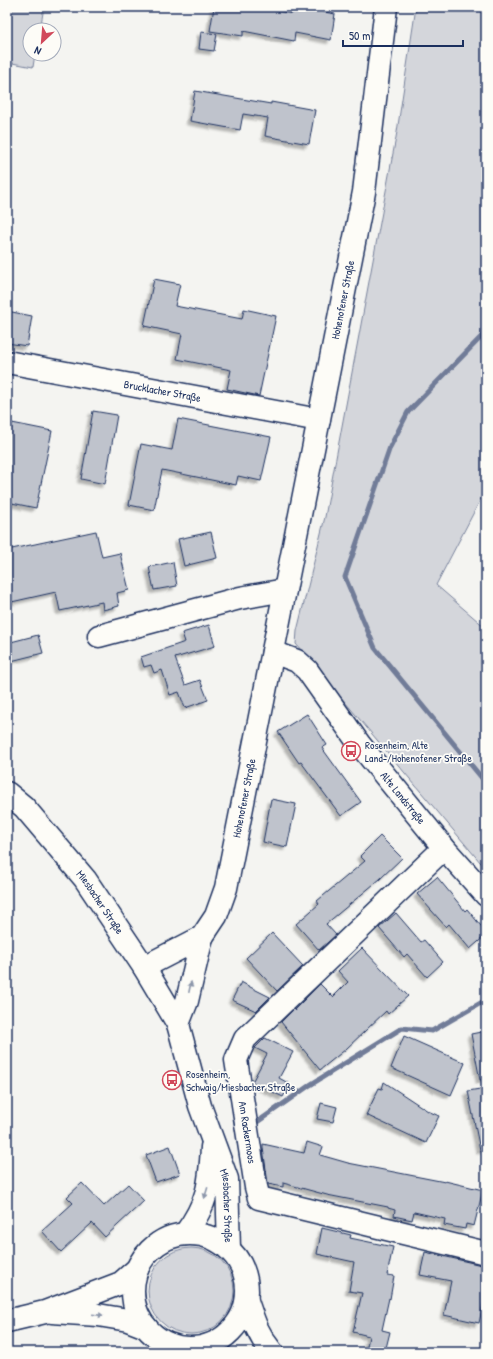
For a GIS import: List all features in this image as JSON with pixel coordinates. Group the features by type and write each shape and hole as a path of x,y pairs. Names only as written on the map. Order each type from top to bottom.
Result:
{"main road":[{"name":"Hohenofener Straße","path":"144,967 202,937 216,916 226,888 364,192 386,7"},
{"name":"Brucklacher Straße","path":"7,362 319,420"},
{"path":"99,636 240,598 285,590"},
{"name":"Alte Landstraße","path":"273,652 297,660 307,670 360,745 444,848 486,894"},
{"name":"Miesbacher Straße","path":"7,793 24,807 85,879 144,967 178,1024 200,1106 227,1179 229,1249"},
{"name":"Am Rackermoos","path":"444,848 245,1038 236,1060 259,1198 486,1253"},
{"path":"178,1024 187,1001 202,937"},
{"name":"Miesbacher Straße","path":"185,1234 202,1207 210,1181 212,1140"},
{"path":"7,1321 45,1312 121,1283 137,1269 148,1252 165,1239 185,1234 201,1234 216,1240 229,1249 241,1264 247,1282 247,1301 254,1324 262,1340 272,1352"},
{"path":"137,1269 133,1289 136,1309 146,1327 162,1341 182,1348 204,1347 232,1352"},
{"path":"204,1347 224,1338 239,1322 247,1301"},
{"path":"45,1312 98,1315 128,1320 146,1327"}],"shaded area":[{"path":"7,7 44,7 41,22 22,22 22,62 34,62 33,67 7,62"},
{"path":"416,7 486,7 486,489 436,585 486,628 486,869 296,644 297,631 325,517 397,132"},
{"path":"191,1248 208,1251 222,1260 231,1274 234,1291 231,1308 222,1322 208,1331 191,1334 174,1331 160,1322 151,1308 148,1291 151,1274 160,1260 174,1251"}],"building":[{"path":"214,7 257,7 292,14 293,7 300,7 335,14 331,40 295,33 294,41 243,31 243,36 210,31"},
{"path":"201,32 217,34 214,51 199,49"},
{"path":"195,91 315,110 309,144 265,136 268,118 243,114 240,130 190,121"},
{"path":"154,279 180,284 175,306 242,319 244,309 276,316 259,396 227,389 231,370 177,359 182,334 144,326"},
{"path":"7,311 32,316 27,346 7,343"},
{"path":"93,411 117,415 105,484 81,479"},
{"path":"178,419 271,437 261,481 238,476 236,485 162,470 154,510 129,505 141,444 172,450"},
{"path":"7,422 52,431 36,508 7,502"},
{"path":"96,531 102,557 120,553 129,590 117,593 119,606 103,610 102,602 60,611 56,592 7,603 7,550"},
{"path":"211,532 217,558 184,566 178,539"},
{"path":"173,562 177,586 154,590 149,567"},
{"path":"209,625 215,646 175,658 185,685 200,680 208,700 185,708 179,692 170,695 162,670 154,673 151,665 144,667 141,657 185,642 182,633"},
{"path":"38,635 43,653 7,662 7,643"},
{"path":"307,714 327,745 322,748 361,802 341,816 301,762 299,763 278,732"},
{"path":"271,799 296,804 287,847 263,842"},
{"path":"380,836 402,858 380,879 326,924 336,935 319,950 296,924 319,904 317,901 365,861 360,856"},
{"path":"437,877 465,911 467,909 486,932 486,935 470,949 449,924 446,927 417,894"},
{"path":"396,913 421,942 424,940 443,962 427,977 407,954 404,957 379,928"},
{"path":"272,933 303,966 277,991 246,958"},
{"path":"362,948 408,996 388,1014 386,1011 346,1049 320,1070 281,1022 294,1009 296,1011 295,1009 320,984 333,997 348,982 338,971"},
{"path":"241,982 270,997 256,1011 232,1000"},
{"path":"486,1031 486,1079 480,1080 471,1034"},
{"path":"404,1036 465,1063 451,1095 391,1068"},
{"path":"265,1038 293,1052 279,1078 290,1084 283,1097 252,1082 267,1054 255,1048"},
{"path":"384,1082 428,1111 439,1116 426,1143 366,1115 379,1088 382,1089"},
{"path":"486,1088 486,1150 480,1150 468,1091"},
{"path":"321,1103 337,1107 333,1122 317,1119"},
{"path":"307,1142 323,1147 320,1155 348,1163 445,1181 483,1190 474,1226 466,1224 465,1229 444,1225 445,1219 414,1212 412,1220 394,1216 395,1210 388,1207 327,1195 283,1183 283,1187 268,1184 263,1144 304,1153"},
{"path":"170,1146 180,1174 156,1182 146,1155"},
{"path":"82,1183 104,1206 128,1184 144,1201 105,1237 92,1223 61,1252 42,1231 73,1203 67,1197"},
{"path":"322,1228 351,1235 350,1238 393,1247 387,1275 394,1276 382,1330 390,1332 385,1352 366,1352 369,1336 353,1332 362,1293 349,1291 354,1262 317,1254"},
{"path":"425,1252 486,1266 486,1291 479,1323 444,1315 451,1281 420,1275"}],"waterway":[{"path":"486,332 408,412 390,447 345,577 375,648 486,783"},
{"path":"253,1125 310,1085 402,1028 432,1031 486,1000"}],"place":[{"name":"Rosenheim, Alte Land-/Hohenofener Straße","path":"351,751"},
{"name":"Rosenheim, Schwaig/Miesbacher Straße","path":"172,1080"}]}
